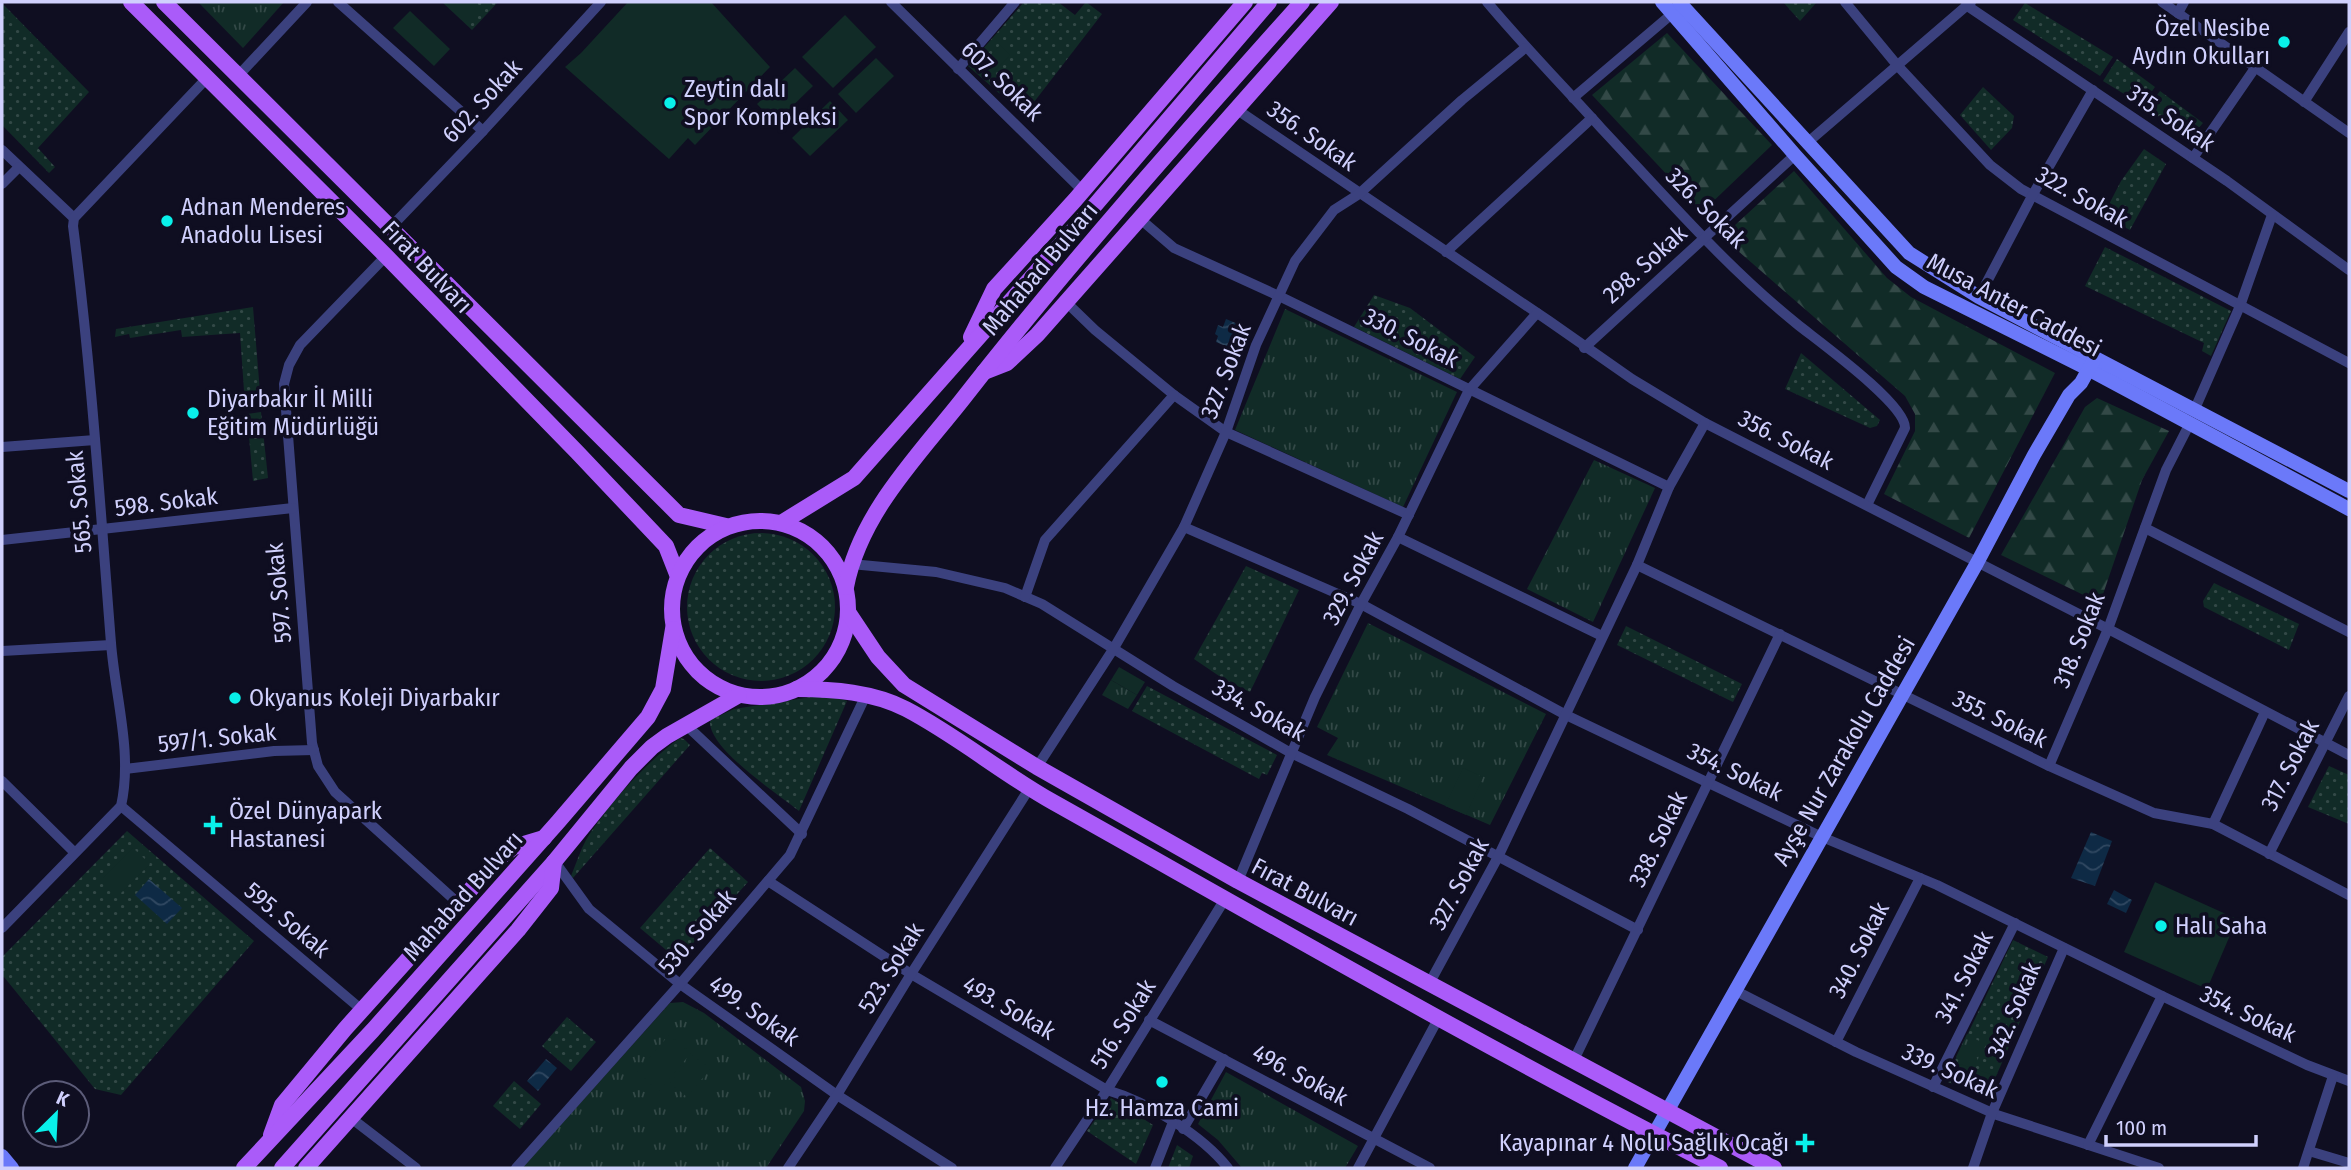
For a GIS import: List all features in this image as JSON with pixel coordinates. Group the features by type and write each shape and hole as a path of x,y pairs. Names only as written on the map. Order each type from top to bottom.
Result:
{"main road":[{"name":"Fırat Bulvarı","path":"131,2 386,256 666,546 677,574"},
{"name":"Fırat Bulvarı","path":"164,2 679,515 726,526"},
{"path":"962,356 994,289 1083,191 1245,2"},
{"name":"Mahabad Bulvarı","path":"781,523 854,478 1084,218 1269,2"},
{"name":"Mahabad Bulvarı","path":"846,587 851,564 887,494 1037,306 1302,2"},
{"path":"984,372 1007,363 1037,335 1331,2"},
{"name":"Musa Anter Caddesi","path":"1662,2 1676,8 1807,143 1909,254 2092,364 2192,418 2349,509"},
{"name":"Musa Anter Caddesi","path":"1676,8 1794,155 1896,267 1924,287 2092,364"},
{"name":"Ayşe Nur Zarakolu Caddesi","path":"1635,1168 2069,395 2092,364"},
{"name":"Musa Anter Caddesi","path":"2192,418 2349,491"},
{"path":"753,520 781,523 803,531 822,546 837,565 846,587 848,612 842,640 828,666 797,689 769,696 739,695 716,686 697,671 682,652 673,629 672,592 677,574 689,554 706,538 726,526 753,520"},
{"name":"Fırat Bulvarı","path":"848,612 878,657 904,685 1037,767 1429,985 1774,1168"},
{"name":"Mahabad Bulvarı","path":"244,1168 373,1031 648,717 663,689 673,629"},
{"name":"Fırat Bulvarı","path":"797,689 825,689 866,695 904,708 1029,789 1225,900 1438,1019 1720,1168"},
{"path":"904,708 899,698 901,693 904,690 917,694"},
{"name":"Mahabad Bulvarı","path":"282,1168 554,862 631,768 652,747 685,724 739,695"},
{"path":"267,1144 282,1105 362,1010 499,858 514,847 544,838"},
{"path":"306,1168 518,930 551,888 554,862"},
{"path":"2,1156 12,1168"}],"street":[{"path":"238,76 307,2"},
{"path":"338,2 483,131"},
{"name":"602. Sokak","path":"391,227 601,2"},
{"name":"607. Sokak","path":"891,2 1083,191"},
{"path":"958,69 1015,2"},
{"name":"326. Sokak","path":"1487,2 1525,48 1706,239 1784,313 1888,399 1906,421 1867,505"},
{"name":"322. Sokak","path":"1845,2 1897,65 1990,164 2032,196 2349,363"},
{"path":"2162,2 2349,133"},
{"path":"2178,13 2184,2"},
{"path":"1807,143 1968,4"},
{"name":"315. Sokak","path":"1968,4 2193,158 2349,270"},
{"path":"1573,98 1676,8"},
{"path":"2304,102 2349,32"},
{"name":"327. Sokak","path":"1037,767 1114,648 1184,527 1226,432 1256,345 1295,261 1334,210 1359,194 1462,100 1525,48"},
{"path":"2193,158 2255,68"},
{"path":"2,150 74,218 207,78"},
{"path":"1979,297 2092,90"},
{"name":"356. Sokak","path":"1236,109 1537,313 1584,348 1705,423 2349,755"},
{"path":"1446,252 1592,118"},
{"name":"298. Sokak","path":"1584,348 1706,239 1794,155"},
{"path":"2,184 19,167"},
{"name":"318. Sokak","path":"2049,766 2108,629 2166,470 2192,418 2239,306 2272,215"},
{"name":"565. Sokak","path":"74,218 72,226 104,531 111,645 125,769 121,806"},
{"name":"330. Sokak","path":"1139,218 1174,248 1279,296 1670,487"},
{"name":"597. Sokak","path":"386,256 300,345 289,365 284,384 314,750 318,766 335,792 459,904"},
{"path":"1066,302 1095,330 1174,395 1226,432 1409,515"},
{"name":"329. Sokak","path":"1238,881 1315,697 1398,537 1469,390 1537,313"},
{"path":"1025,597 1045,540 1174,395"},
{"name":"327. Sokak","path":"1429,985 1497,857 1637,565 1670,487 1705,423"},
{"path":"2,447 94,440"},
{"name":"598. Sokak","path":"2,540 104,531 293,508"},
{"name":"354. Sokak","path":"1184,527 1361,604 1566,715 1822,837 1920,878 2333,1076 2349,1081"},
{"path":"2145,528 2349,632"},
{"path":"1398,537 1602,636"},
{"name":"334. Sokak","path":"851,564 936,572 1005,588 1042,604 1173,685 1292,753 1408,809 1638,930"},
{"name":"355. Sokak","path":"1637,565 2049,766 2154,813 2213,824 2349,895"},
{"name":"338. Sokak","path":"1573,1062 1780,634"},
{"path":"2,651 111,645"},
{"name":"530. Sokak","path":"516,1168 680,984 790,855 866,695"},
{"name":"317. Sokak","path":"2269,854 2349,696"},
{"path":"2213,824 2265,712"},
{"path":"685,724 802,834"},
{"name":"597/1. Sokak","path":"125,769 274,751 314,750"},
{"path":"2,781 74,852"},
{"name":"523. Sokak","path":"788,1168 837,1095 1029,789"},
{"path":"2,928 121,806"},
{"name":"595. Sokak","path":"121,806 362,1010"},
{"name":"499. Sokak","path":"554,862 589,909 680,984 837,1095 952,1168"},
{"name":"340. Sokak","path":"1836,1042 1920,878"},
{"name":"493. Sokak","path":"768,881 911,974 1107,1090 1126,1096 1173,1122 1228,1168"},
{"name":"516. Sokak","path":"1055,1168 1107,1090 1225,900"},
{"name":"341. Sokak","path":"1933,1087 2015,923"},
{"name":"342. Sokak","path":"1973,1168 1993,1113 2064,948"},
{"name":"339. Sokak","path":"1734,990 1836,1042 1993,1113 2159,1168"},
{"path":"2088,1145 2162,996"},
{"path":"1358,1168 1438,1019"},
{"name":"496. Sokak","path":"1149,1020 1430,1168"},
{"path":"1183,1129 1224,1059"},
{"path":"2303,1168 2333,1076"},
{"path":"351,1118 416,1168"},
{"path":"1155,1168 1173,1122"},
{"path":"2309,1151 2349,1163"}],"green space":[{"path":"198,2 284,2 243,48"},
{"path":"442,2 498,2 472,30"},
{"path":"445,2 471,2 478,8 466,21"},
{"name":"Zeytin dalı Spor Kompleksi","path":"628,2 711,2 770,67 695,145 688,138 669,159 565,67"},
{"path":"1024,2 1058,2 1075,15 1086,2 1102,14 1024,115 968,66"},
{"path":"1783,2 1817,2 1800,21"},
{"path":"2,3 89,92 38,148 55,167 49,173 2,125"},
{"path":"2025,3 2113,57 2100,76 2013,20"},
{"path":"410,11 450,49 434,66 393,28"},
{"path":"845,15 876,47 833,88 802,57"},
{"path":"1667,33 1772,145 1702,212 1592,95"},
{"path":"1000,45 1010,55 992,74 982,65"},
{"path":"876,58 894,76 856,113 838,94"},
{"path":"2117,59 2155,87 2142,105 2103,81"},
{"path":"795,68 813,86 775,123 757,104"},
{"path":"1983,87 2014,116 2012,128 1991,150 1960,115"},
{"path":"2160,91 2203,123 2190,138 2146,109"},
{"path":"830,101 848,120 810,156 792,138"},
{"path":"2144,149 2166,164 2130,230 2103,216 2121,181"},
{"path":"1794,171 1887,278 1911,297 2055,373 1969,538 1884,494 1915,431 1915,414 1905,396 1722,237"},
{"path":"2105,247 2231,311 2211,356 2202,351 2204,343 2085,286"},
{"path":"1374,295 1410,308 1475,357 1460,379 1354,327"},
{"path":"253,307 260,392 244,391 240,333 182,337 181,330 130,338 129,334 115,337 116,329"},
{"path":"1285,309 1457,392 1403,507 1235,430"},
{"path":"1801,353 1880,420 1877,426 1870,428 1785,389"},
{"path":"2097,398 2169,431 2142,480 2100,603 2001,555 2085,407"},
{"path":"261,412 268,478 253,481 247,414"},
{"path":"1594,460 1655,488 1593,622 1527,589"},
{"path":"761,533 789,538 814,554 830,579 835,607 830,635 814,660 789,676 761,681 733,676 708,660 692,635 687,607 692,579 708,554 733,538"},
{"path":"1246,566 1299,590 1250,692 1225,680 1194,659"},
{"path":"2214,583 2299,624 2289,650 2204,607 2203,601"},
{"path":"1368,623 1546,714 1490,825 1327,755 1338,738 1317,727"},
{"path":"1626,626 1742,684 1733,702 1617,645"},
{"path":"1119,667 1145,682 1137,695 1111,680"},
{"path":"1111,680 1137,695 1128,709 1102,695"},
{"path":"1147,686 1277,755 1267,775 1262,773 1259,779 1132,711"},
{"path":"811,697 833,697 847,701 799,811 731,756 712,731 710,720 734,709"},
{"path":"680,738 690,745 573,878 571,876 584,844 594,827 641,771"},
{"path":"2329,766 2349,775 2349,824 2308,807"},
{"path":"1463,768 1483,777 1466,815 1445,806"},
{"path":"127,831 254,941 121,1095 95,1089 91,1079 87,1079 4,977 2,978 2,957"},
{"path":"133,848 150,864 120,894 103,878"},
{"path":"710,848 748,882 678,960 640,928"},
{"path":"2155,882 2237,919 2207,989 2124,952"},
{"path":"2013,940 2048,957 1987,1097 1945,1081"},
{"path":"683,1002 704,1013 801,1087 805,1101 804,1111 766,1168 522,1168 670,1003"},
{"path":"567,1017 596,1042 571,1071 542,1046"},
{"path":"1967,1034 1986,1045 1975,1064 1956,1057"},
{"path":"669,1035 691,1053 659,1091 637,1072"},
{"path":"693,1055 710,1069 687,1097 670,1083"},
{"path":"1960,1064 1996,1076 1987,1097 1952,1084"},
{"path":"1226,1072 1358,1146 1345,1168 1242,1168 1218,1140 1198,1124"},
{"path":"514,1081 541,1104 520,1129 493,1106"},
{"path":"1111,1098 1153,1125 1136,1164 1087,1131"},
{"path":"1177,1145 1193,1156 1189,1168 1168,1168"}],"water":[{"path":"1226,319 1238,324 1228,347 1216,342 1218,336 1215,334 1218,325 1223,327"},
{"path":"2091,832 2112,841 2095,886 2071,878"},
{"path":"149,879 182,908 167,924 135,895"},
{"path":"2114,890 2132,900 2126,913 2107,904"},
{"path":"546,1059 557,1068 538,1091 527,1081"}],"place":[{"name":"Özel Nesibe Aydın Okulları","path":"2284,42"},
{"name":"Zeytin dalı Spor Kompleksi","path":"670,103"},
{"name":"Adnan Menderes Anadolu Lisesi","path":"167,221"},
{"name":"Diyarbakır İl Milli Eğitim Müdürlüğü","path":"193,413"},
{"name":"Okyanus Koleji Diyarbakır","path":"235,698"},
{"name":"Özel Dünyapark Hastanesi","path":"213,825"},
{"name":"Halı Saha","path":"2161,926"},
{"name":"Hz. Hamza Cami","path":"1162,1082"},
{"name":"Kayapınar 4 Nolu Sağlık Ocağı","path":"1805,1143"}]}
